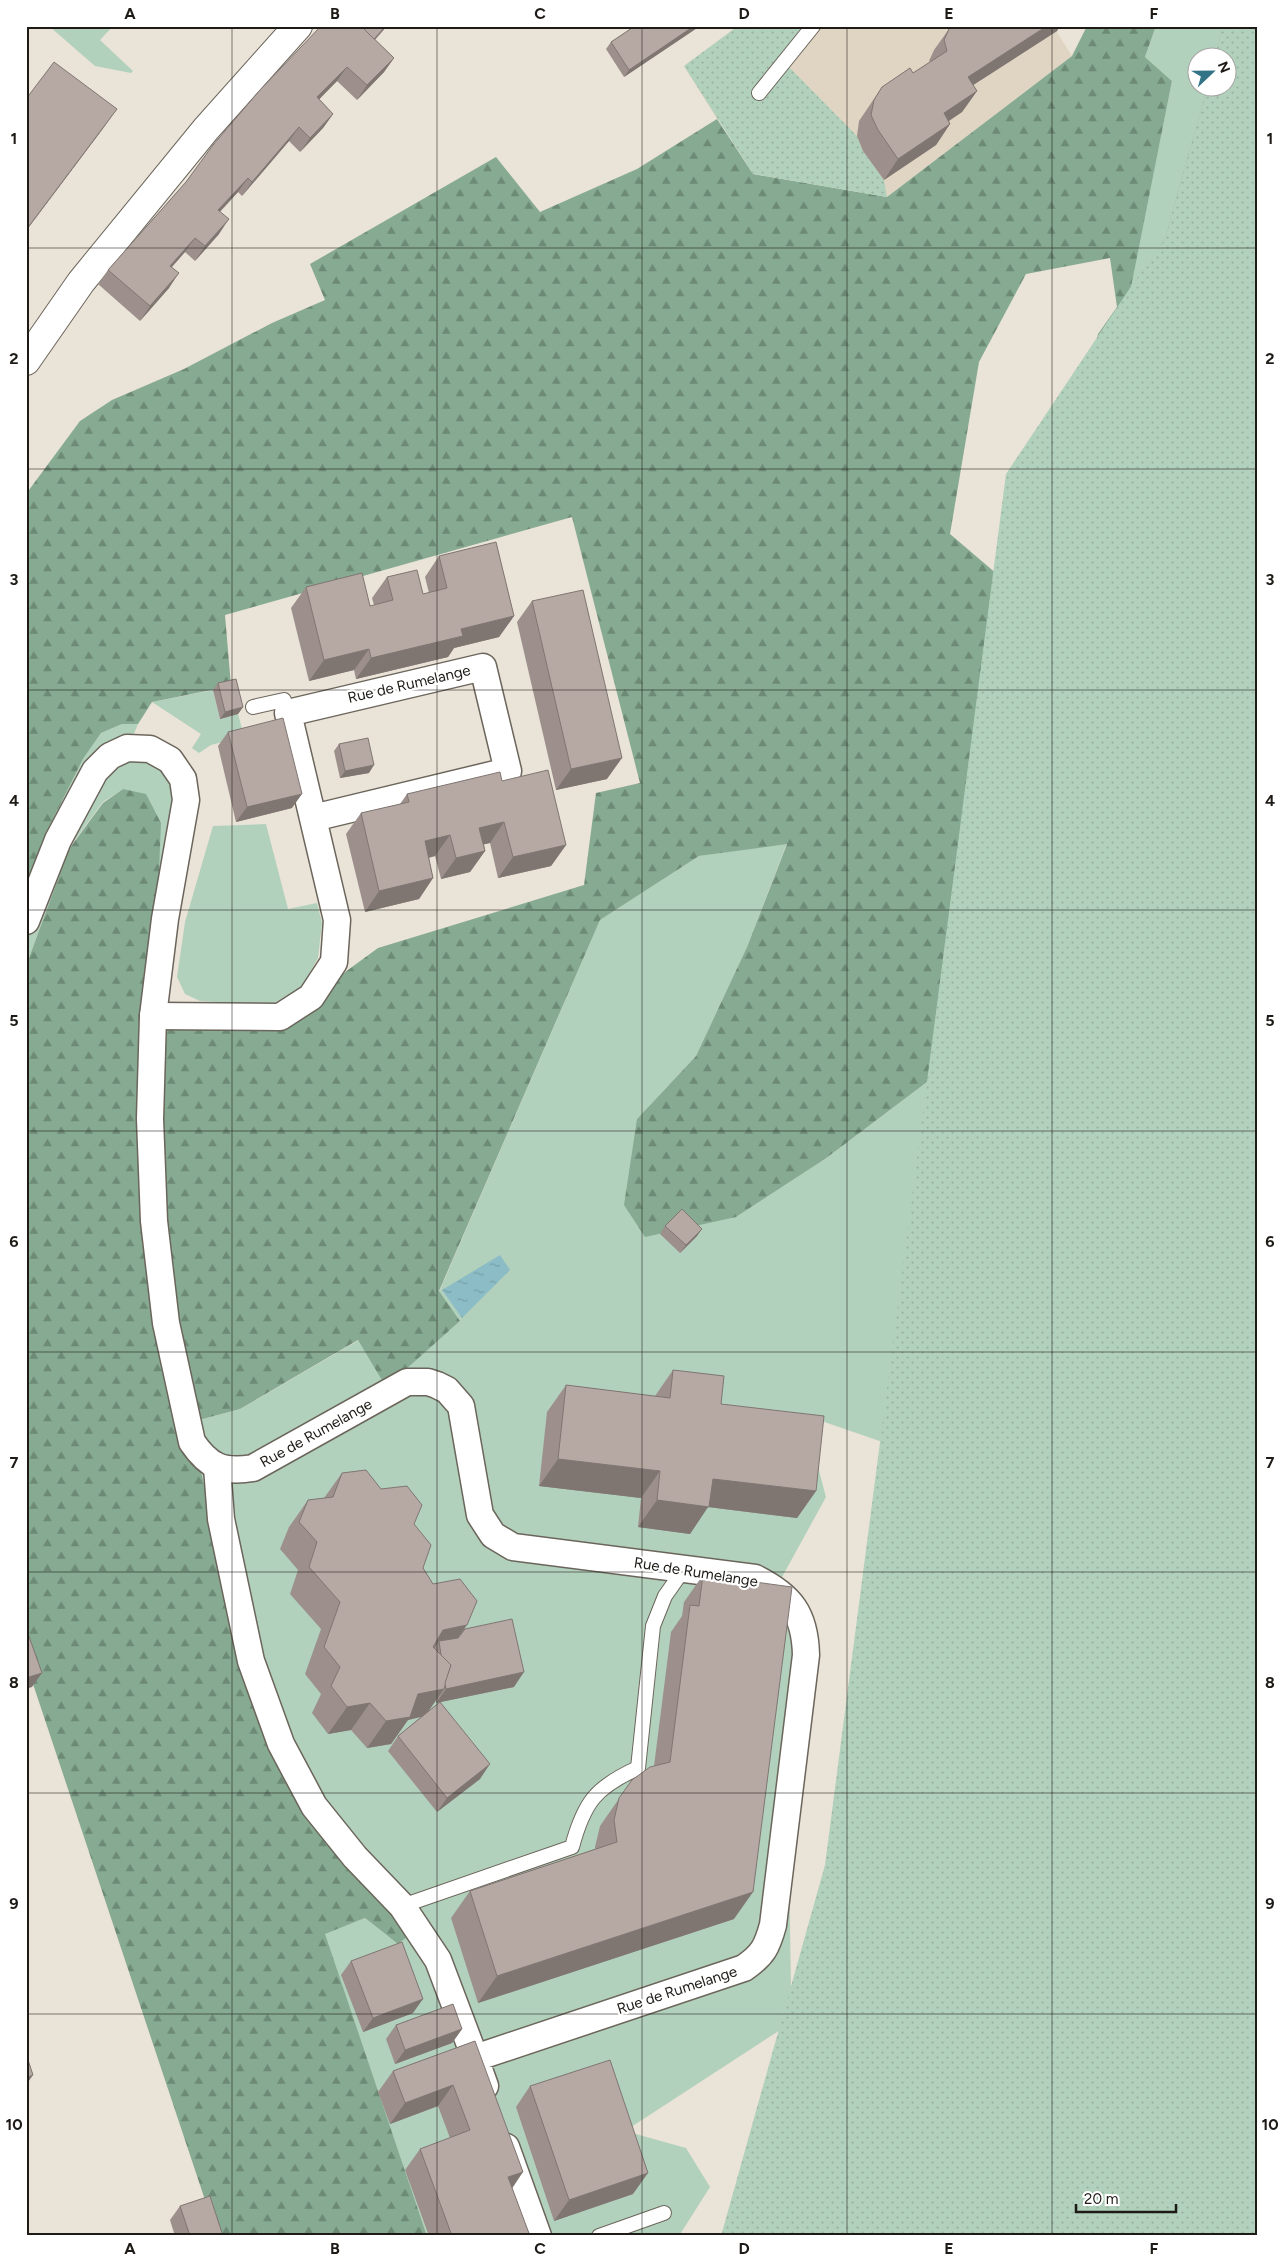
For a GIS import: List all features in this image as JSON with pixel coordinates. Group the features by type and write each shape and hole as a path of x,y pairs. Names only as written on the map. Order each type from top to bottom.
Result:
{"main road":[{"path":"26,361 81,282 206,129 298,26"}],"street":[{"name":"Rue de Rumelange","path":"288,713 483,667 508,771 313,818"},
{"path":"153,1016 280,1017 311,998 334,962 337,920 288,713"},
{"path":"26,921 58,840 95,771 110,756 127,748 150,749 170,760 183,779 186,800 165,919 153,1016 150,1119 154,1222 166,1323 192,1442 202,1457 217,1467 221,1519 251,1661 281,1744 314,1806 354,1858 402,1906 438,1960 538,2236"},
{"name":"Rue de Rumelange","path":"217,1467 235,1471 254,1468 407,1382 428,1382 447,1390 461,1406 480,1515 493,1535 513,1547 755,1578 776,1588 790,1602 800,1619 805,1637 806,1654 781,1860 768,1943 760,1957 744,1968 475,2058"}],"lane":[{"path":"759,93 813,26"},
{"path":"253,707 284,700 288,713"},
{"path":"402,1906 572,1847 579,1820 593,1797 613,1779 638,1768 653,1626 665,1596 684,1569"},
{"path":"599,2236 618,2233 664,2213"}],"shaded area":[{"path":"738,26 1053,26 1072,56 887,197 717,119 684,66"}],"green space":[{"path":"49,26 113,26 100,40 133,71 131,73 95,66"},
{"path":"738,26 813,26 784,62 857,136 863,151 884,180 887,197 753,174 684,66"},
{"path":"1087,26 1156,26 1145,57 1172,81 1131,287 1165,239 1204,98 1236,98 1236,48 1217,48 1223,26 1258,26 1258,680 988,1036 825,1159 736,1217 645,1237 624,1205 637,1119 696,1056 747,947 787,844 699,856 600,920 439,1291 460,1321 386,1387 358,1340 240,1409 188,1423 251,1661 281,1744 408,1936 398,1944 365,1918 325,1934 427,2236 217,2236 26,1663 26,966 69,849 103,803 123,789 146,794 161,823 153,1016 279,1017 311,997 378,948 584,885 596,793 640,783 572,517 225,615 231,686 152,702 138,724 122,724 101,733 83,759 44,837 26,883 26,494 80,421 112,400 184,369 272,323 325,300 310,264 496,157 540,212 637,169 717,119 753,174 887,197 1072,56","holes":["1110,258 1117,307 1098,334 1045,615 950,534 979,362 1026,274"]},
{"path":"1156,26 1223,26 1217,48 1186,48 1186,98 1204,98 1165,239 1130,288 1172,81 1145,57"},
{"path":"1223,26 1258,26 1258,2236 721,2236 825,1865 1006,474 1130,288 1165,239 1204,98 1236,98 1236,48 1217,48"},
{"path":"213,690 220,719 238,714 244,736 211,745 199,753 192,748 201,734 152,702"},
{"path":"122,724 138,724 128,748 183,779 165,919 123,789 103,802 69,848 26,966 26,883 44,837 83,759 101,733"},
{"path":"266,824 288,909 317,903 322,923 318,958 302,986 271,1005 200,1001 185,994 177,977 185,922 213,826"},
{"path":"787,843 747,947 696,1056 637,1119 736,1217 825,1159 988,1036 897,1447 804,1415 826,1497 776,1588 800,1619 788,1796 791,1990 794,2021 625,2131 686,2148 710,2187 679,2236 427,2236 324,1934 365,1918 398,1944 251,1661 188,1423 240,1409 359,1340 386,1386 460,1321 439,1292 600,920 699,856"}],"water":[{"path":"500,1255 510,1270 462,1318 442,1290"}],"building":[{"path":"321,26 361,26 394,58 367,85 347,67 317,97 333,114 310,138 299,127 252,182 248,178 218,210 229,219 205,246 195,238 170,266 179,273 150,306 108,270 186,182 213,145 260,90"},
{"path":"361,26 385,26 385,27 374,39"},
{"path":"635,26 694,26 629,70 611,42"},
{"path":"952,26 1047,26 968,77 977,91 944,113 950,124 898,159 878,130 871,115 874,100 882,87 910,68 913,73 947,51 944,40"},
{"path":"54,62 117,109 26,230 26,99"},
{"path":"496,542 514,616 461,629 463,636 371,658 369,649 324,660 306,587 362,573 370,606 393,600 387,577 417,570 423,594 447,588 439,556"},
{"path":"583,590 622,758 571,769 532,601"},
{"path":"236,679 243,707 225,712 218,683"},
{"path":"283,718 302,794 247,807 228,732"},
{"path":"368,738 374,765 345,771 339,744"},
{"path":"548,770 566,845 513,857 504,822 479,828 485,851 456,858 450,835 425,841 433,878 379,891 361,813 409,802 407,794 500,772 502,781"},
{"path":"682,1209 702,1229 686,1245 665,1226"},
{"path":"673,1370 724,1376 721,1404 824,1416 816,1491 713,1479 709,1507 657,1500 660,1471 558,1459 566,1385 670,1398"},
{"path":"366,1470 381,1489 407,1486 422,1505 414,1524 431,1545 423,1568 433,1584 460,1579 477,1601 467,1625 443,1630 433,1647 451,1665 444,1689 418,1694 410,1717 386,1721 370,1703 347,1707 331,1686 340,1667 324,1647 340,1602 309,1567 317,1542 299,1522 308,1500 333,1497 342,1473"},
{"path":"703,1575 792,1587 753,1892 497,1976 470,1891 617,1842 614,1820 619,1798 632,1780 650,1767 670,1762 690,1605 699,1606"},
{"path":"512,1619 524,1672 446,1689 445,1683 451,1665 441,1655 439,1641 458,1638 465,1629"},
{"path":"26,1628 42,1673 26,1678"},
{"path":"440,1702 490,1764 447,1798 398,1736"},
{"path":"402,1942 423,1999 373,2018 351,1961"},
{"path":"453,2004 462,2029 405,2050 396,2025"},
{"path":"475,2041 523,2172 508,2177 530,2236 452,2236 420,2149 470,2130 453,2085 405,2103 393,2071"},
{"path":"26,2054 33,2075 26,2078"},
{"path":"610,2060 648,2173 569,2200 530,2086"},
{"path":"210,2196 223,2236 190,2236 180,2206"}]}
